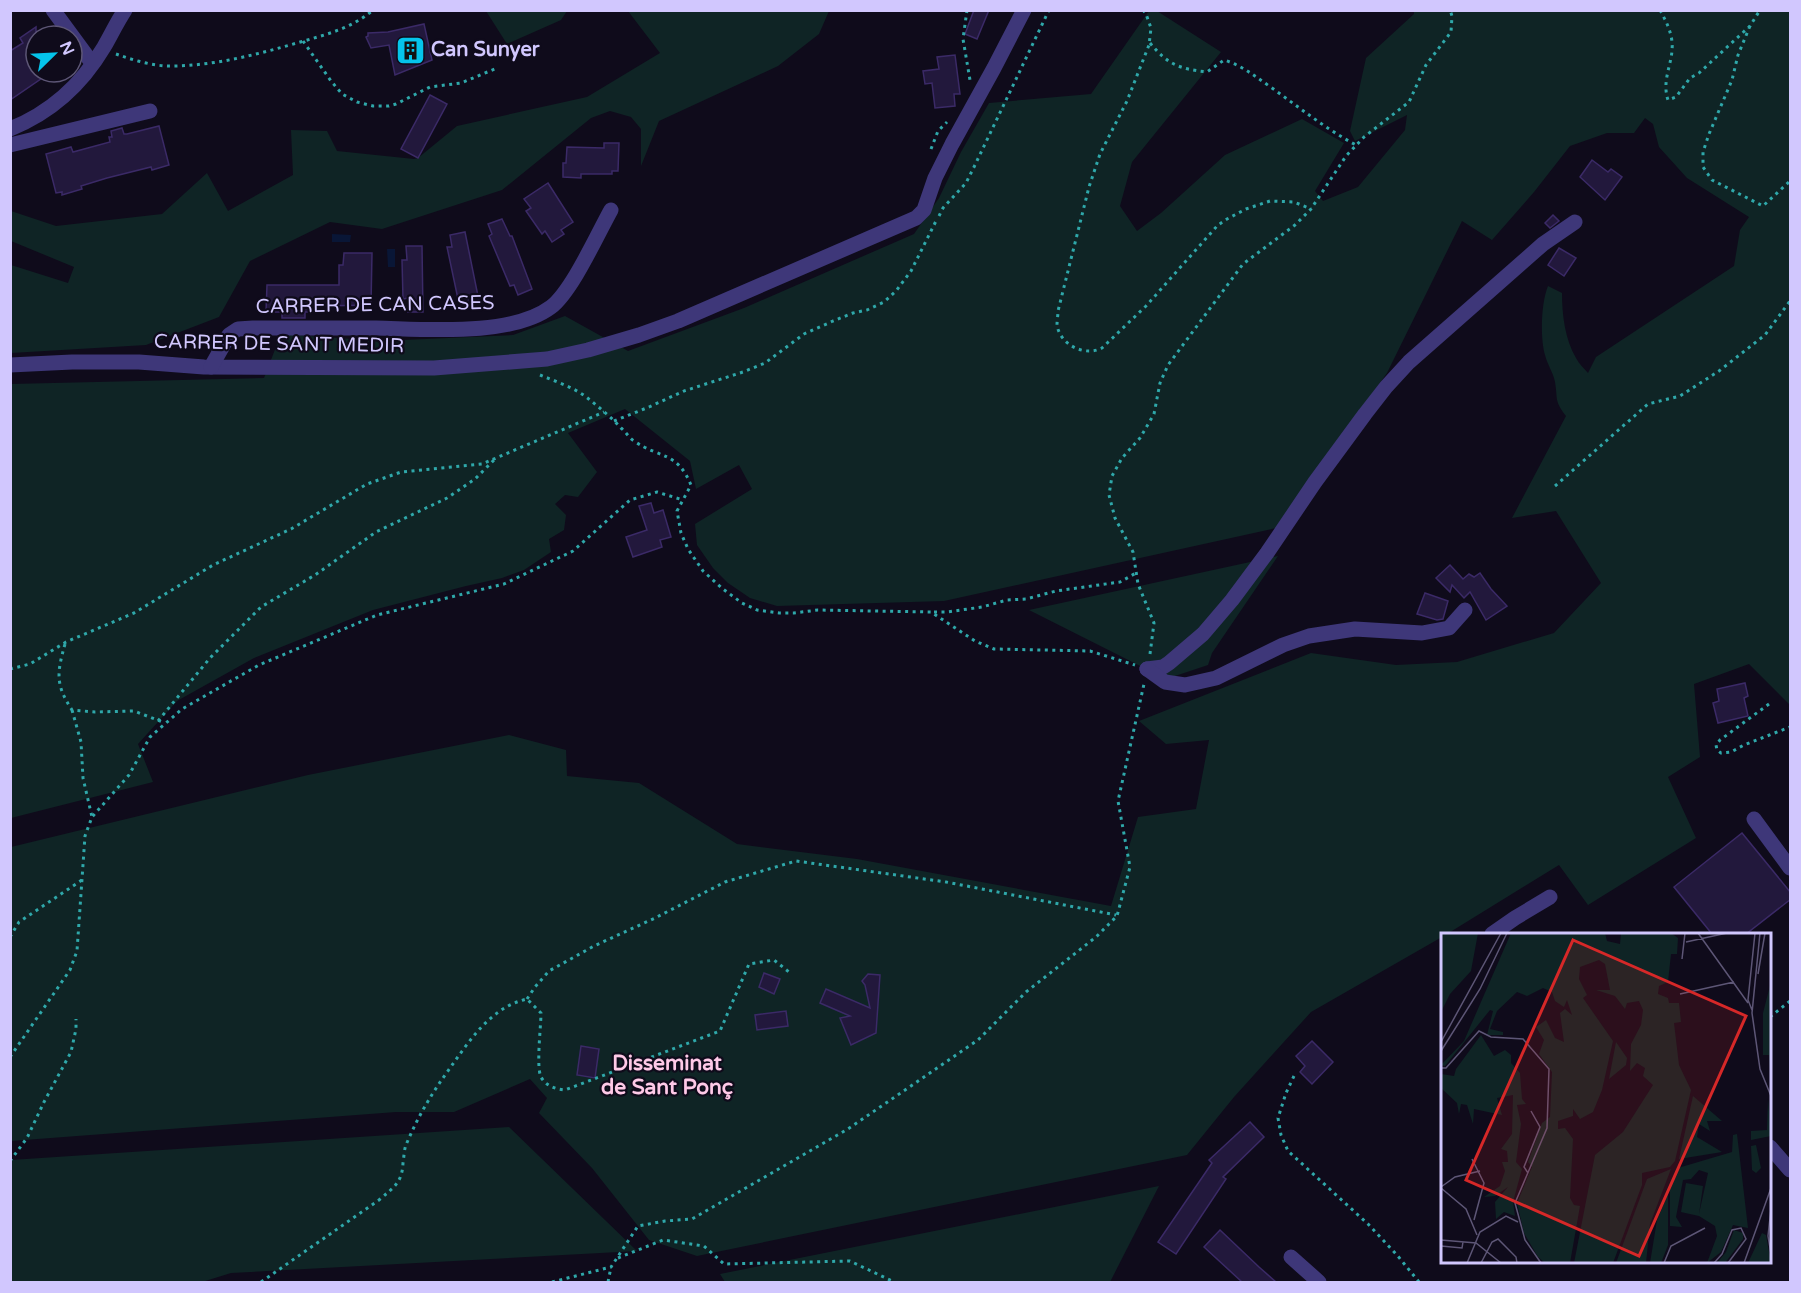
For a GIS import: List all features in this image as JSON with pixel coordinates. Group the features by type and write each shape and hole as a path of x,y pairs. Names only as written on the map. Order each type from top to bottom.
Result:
{"street":[{"path":"53,10 92,63"},
{"path":"10,129 42,113 60,99 83,75 104,47 124,10"},
{"name":"CARRER DE SANT MEDIR","path":"10,365 128,362 211,367 434,368 546,359 639,335 678,321 916,218 924,210 952,144 1024,10"},
{"path":"10,145 150,111"},
{"name":"CARRER DE CAN CASES","path":"211,367 228,335 238,329 455,329 487,327 536,317 553,306 566,290 611,210"},
{"path":"1147,669 1163,668 1203,634 1217,618 1267,553 1365,414 1408,362 1543,244 1575,222"},
{"path":"1147,669 1165,682 1185,685 1216,678 1283,645 1309,636 1355,629 1422,633 1449,628 1465,610"},
{"path":"1754,819 1791,868"},
{"path":"1493,933 1550,897"},
{"path":"1771,1148 1791,1170"},
{"path":"1291,1257 1318,1282"}],"path":[{"path":"104,47 130,58 169,66 233,60 340,30 373,10"},
{"path":"967,10 963,32 970,74 969,87"},
{"path":"614,421 649,408 684,391 765,363 804,334 888,300 912,272 931,229 944,208 966,183 1049,10"},
{"path":"1143,10 1150,25 1150,43 1127,101 1100,154 1089,187 1058,311 1057,324 1064,340 1084,351 1092,352 1101,348 1146,306 1218,225 1236,213 1270,201 1294,202 1311,209"},
{"path":"609,1282 611,1267 638,1226 692,1219 848,1130 978,1040 1026,992 1096,937 1117,915 1130,867 1118,801 1147,669 1154,623 1138,584 1133,552 1115,518 1109,495 1112,476 1122,458 1140,438 1155,414 1160,383 1168,365 1243,264 1295,225 1311,209 1346,156 1356,145 1410,102 1426,65 1451,32 1450,10"},
{"path":"1660,10 1668,25 1672,44 1664,90 1668,100 1676,97 1690,78 1699,73 1750,26"},
{"path":"1760,10 1750,26 1738,55 1732,80 1708,134 1703,152 1703,167 1712,180 1764,206 1791,181"},
{"path":"303,41 342,94 357,102 373,106 396,104 430,87 461,83 496,68"},
{"path":"1150,43 1162,57 1185,70 1207,72 1224,60 1238,64 1330,131 1356,145"},
{"path":"928,157 938,131 952,118"},
{"path":"1555,486 1648,404 1680,396 1719,371 1765,335 1791,301"},
{"path":"514,362 588,398 631,440 672,458 685,470 691,485 677,511 681,533 688,549 703,571 718,585 742,603 757,610 779,613 818,610 947,612 982,608 1007,600 1026,599 1056,591 1120,582 1136,573"},
{"path":"10,669 30,664 66,642 134,613 213,564 291,529 367,484 401,472 482,464 604,412"},
{"path":"158,721 210,658 261,607 315,575 376,532 447,498 475,479 498,457"},
{"path":"10,1057 70,970 77,951 86,836 92,817 129,775 150,737 165,723 182,709 259,664 377,615 504,584 573,551 630,500 657,492 683,500"},
{"path":"932,612 975,641 994,648 1090,651 1147,669"},
{"path":"66,642 58,670 63,696 72,710 81,742 83,778 92,817"},
{"path":"1769,704 1720,740 1716,745 1717,750 1721,753 1731,752 1791,727"},
{"path":"72,710 134,711 165,723"},
{"path":"261,1282 397,1185 402,1175 405,1148 425,1104 475,1032 498,1013 518,1001 527,999 549,971 594,946 725,882 796,861 945,882 1117,915"},
{"path":"10,937 19,922 82,880"},
{"path":"527,999 541,1013 539,1074 554,1089 565,1090 720,1031 749,964 774,960 789,972"},
{"path":"1771,1016 1791,1001"},
{"path":"10,1161 23,1146 71,1052 76,1019"},
{"path":"1294,1076 1278,1119 1288,1151 1368,1224 1419,1282"},
{"path":"616,1258 663,1240 704,1246 724,1264 850,1261 894,1282"},
{"path":"552,1282 611,1267"}],"green space":[{"path":"486,11 567,11 561,20 507,44"},
{"path":"628,11 829,11 819,34 778,66 659,121 641,166 641,129 631,117 610,111 591,118 502,190 382,229 330,222 250,261 219,317 146,345 11,353 11,265 68,283 74,267 11,241 11,211 56,226 162,214 207,173 228,211 293,175 291,130 327,131 337,151 418,158 457,126 587,97 660,53"},
{"path":"1149,11 1157,11 1221,52 1132,162 1120,206 1137,231 1161,213 1225,155 1302,119 1344,143 1315,191 1323,201 1358,187 1405,130 1407,115 1355,141 1350,131 1366,58 1414,14 1414,11 1790,11 1790,705 1749,664 1694,684 1700,757 1668,777 1696,838 1588,905 1559,865 1449,933 1441,933 1441,938 1311,1012 1234,1097 1187,1155 697,1256 649,1240 592,1168 539,1113 547,1098 530,1079 454,1112 396,1112 11,1141 11,847 308,775 509,735 566,750 567,776 639,783 737,844 857,859 1111,906 1138,817 1196,809 1209,740 1166,744 1139,721 1311,653 1396,665 1457,662 1554,633 1601,583 1556,511 1512,518 1566,416 1558,403 1554,378 1543,348 1543,311 1548,286 1562,293 1569,343 1577,360 1588,373 1596,357 1734,266 1740,230 1749,217 1687,178 1659,147 1653,124 1645,118 1634,133 1607,133 1570,146 1492,240 1462,221 1387,373 1276,528 944,601 777,606 750,598 728,583 713,568 697,545 695,524 752,489 739,465 696,489 690,461 625,409 568,433 597,472 578,497 565,495 555,504 566,515 564,530 549,539 551,552 524,570 502,578 373,610 254,658 177,701 138,744 153,782 11,818 11,384 264,378 281,334 381,341 513,335 565,316 628,351 744,308 914,234 939,198 961,152 989,103 1091,94"},
{"path":"1278,556 1212,653 1208,665 1166,679 1029,610"},
{"path":"509,1127 637,1251 231,1273 202,1282 11,1282 11,1160"},
{"path":"1159,1186 1110,1282 725,1282 720,1274"}],"water":[{"path":"332,234 351,235 350,242 332,242"},
{"path":"387,249 395,249 395,267 388,267"}],"building":[{"path":"974,10 989,10 977,39 965,34"},
{"name":"Can Sunyer","path":"424,24 432,60 395,75 389,45 371,48 366,37 368,33 388,32"},
{"path":"24,35 24,84 33,84 10,100 10,51 23,43 20,38"},
{"path":"955,55 960,94 954,94 955,106 935,108 932,83 925,84 923,71 939,69 937,57"},
{"path":"430,95 447,104 418,158 401,149"},
{"path":"159,126 169,165 107,178 62,195 62,192 56,193 46,154 71,147 73,152 110,142 111,131 122,128 124,134 127,134"},
{"path":"604,143 619,143 618,171 612,171 612,174 581,174 581,178 563,177 563,163 566,163 567,147 604,148"},
{"path":"1592,160 1608,172 1611,169 1622,177 1605,200 1580,177"},
{"path":"548,183 573,222 561,230 564,234 552,242 545,231 542,234 526,211 531,208 524,199"},
{"path":"1553,215 1559,221 1550,228 1545,223"},
{"path":"502,219 512,236 532,289 518,295 514,285 510,286 489,236 492,234 488,224"},
{"path":"465,232 480,306 465,309 463,298 458,299 447,247 452,247 450,235"},
{"path":"406,246 422,246 423,312 408,312 408,298 403,299 402,260 407,260"},
{"path":"1559,248 1576,258 1564,276 1548,265"},
{"path":"344,253 372,253 371,305 321,306 321,312 305,312 305,318 282,318 282,312 266,312 267,285 339,285 339,265 343,265"},
{"path":"651,503 654,513 663,510 671,537 660,540 662,547 633,557 626,537 647,530 639,506"},
{"path":"1450,565 1463,579 1469,574 1474,577 1480,573 1507,606 1486,620 1470,592 1464,598 1452,585 1450,592 1436,578"},
{"path":"1425,593 1448,601 1443,619 1437,620 1417,614"},
{"path":"1745,683 1748,696 1744,698 1748,716 1718,723 1713,703 1719,701 1717,689"},
{"path":"1742,833 1791,893 1791,899 1747,933 1711,933 1674,887"},
{"path":"764,973 780,979 774,994 759,987"},
{"path":"868,974 880,975 876,1033 851,1045 840,1018 850,1016 820,1003 826,989 870,1008 862,981"},
{"path":"786,1011 788,1026 757,1030 755,1015"},
{"path":"1312,1041 1333,1062 1312,1084 1300,1072 1305,1066 1296,1056"},
{"path":"581,1046 599,1049 595,1078 577,1075"},
{"path":"1250,1122 1264,1137 1223,1177 1226,1179 1176,1254 1158,1242 1212,1163 1209,1160"},
{"path":"1220,1230 1276,1282 1242,1282 1204,1247"}],"place":[{"name":"Can Sunyer","path":"410,50"}],"district":[{"name":"Disseminat de Sant Ponç","path":"667,1075"}]}
